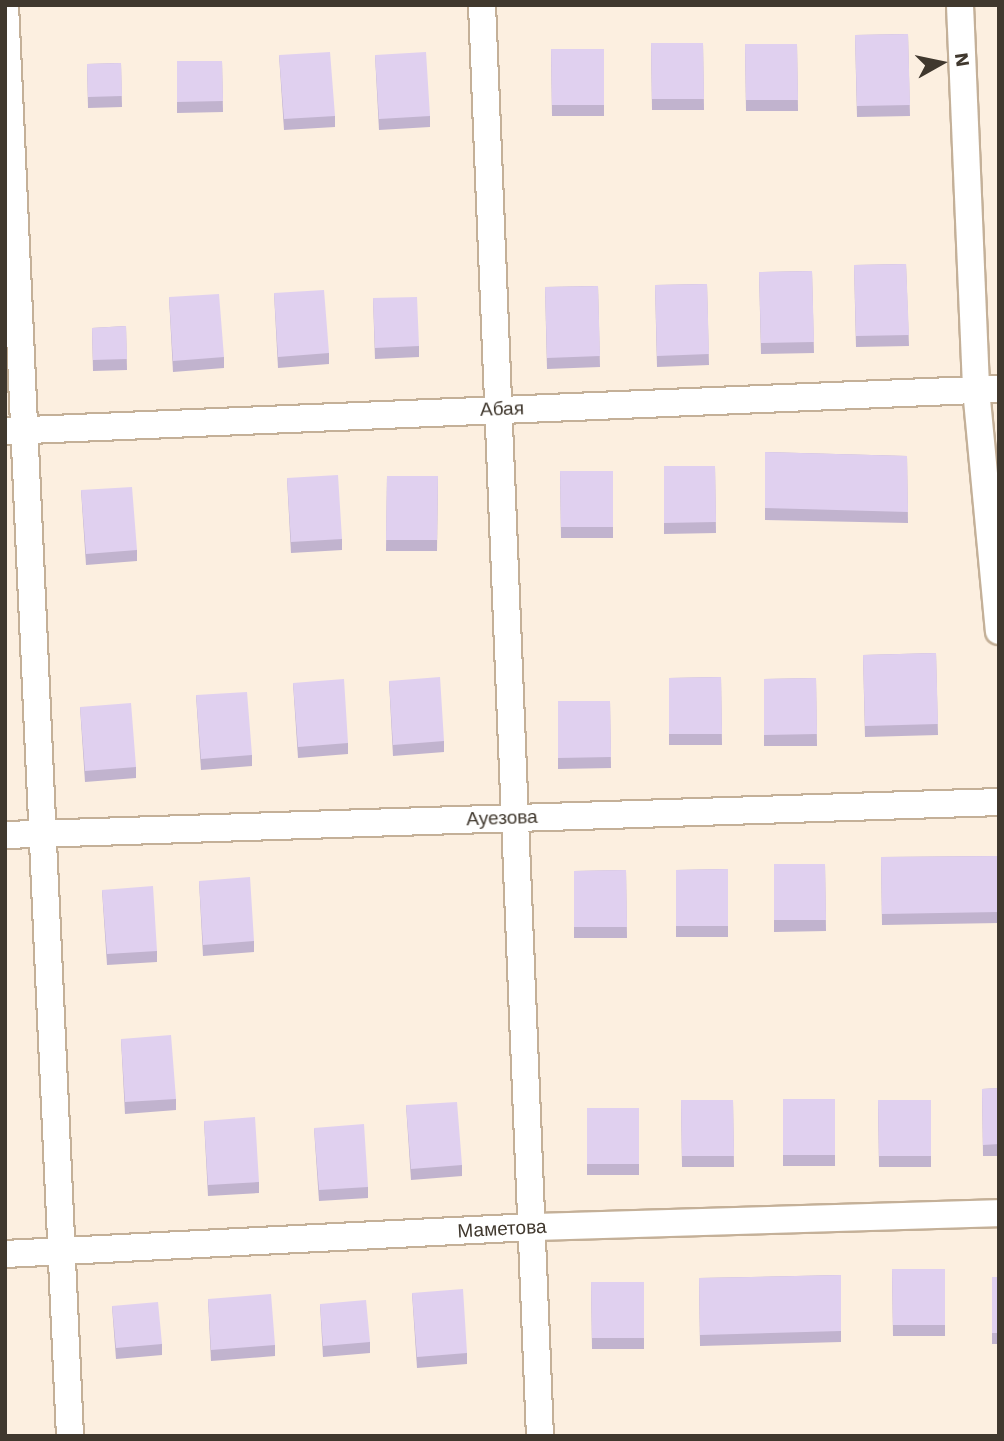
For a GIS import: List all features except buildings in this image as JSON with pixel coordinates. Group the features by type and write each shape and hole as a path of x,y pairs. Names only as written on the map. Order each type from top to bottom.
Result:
{"street":[{"path":"5,5 16,431 43,834 70,1436"},
{"path":"482,5 540,1436"},
{"path":"960,5 987,389 999,631"},
{"name":"Абая","path":"16,431 987,389"},
{"name":"Ауезова","path":"5,835 999,802"},
{"name":"Маметова","path":"5,1254 532,1227 999,1213"}]}
